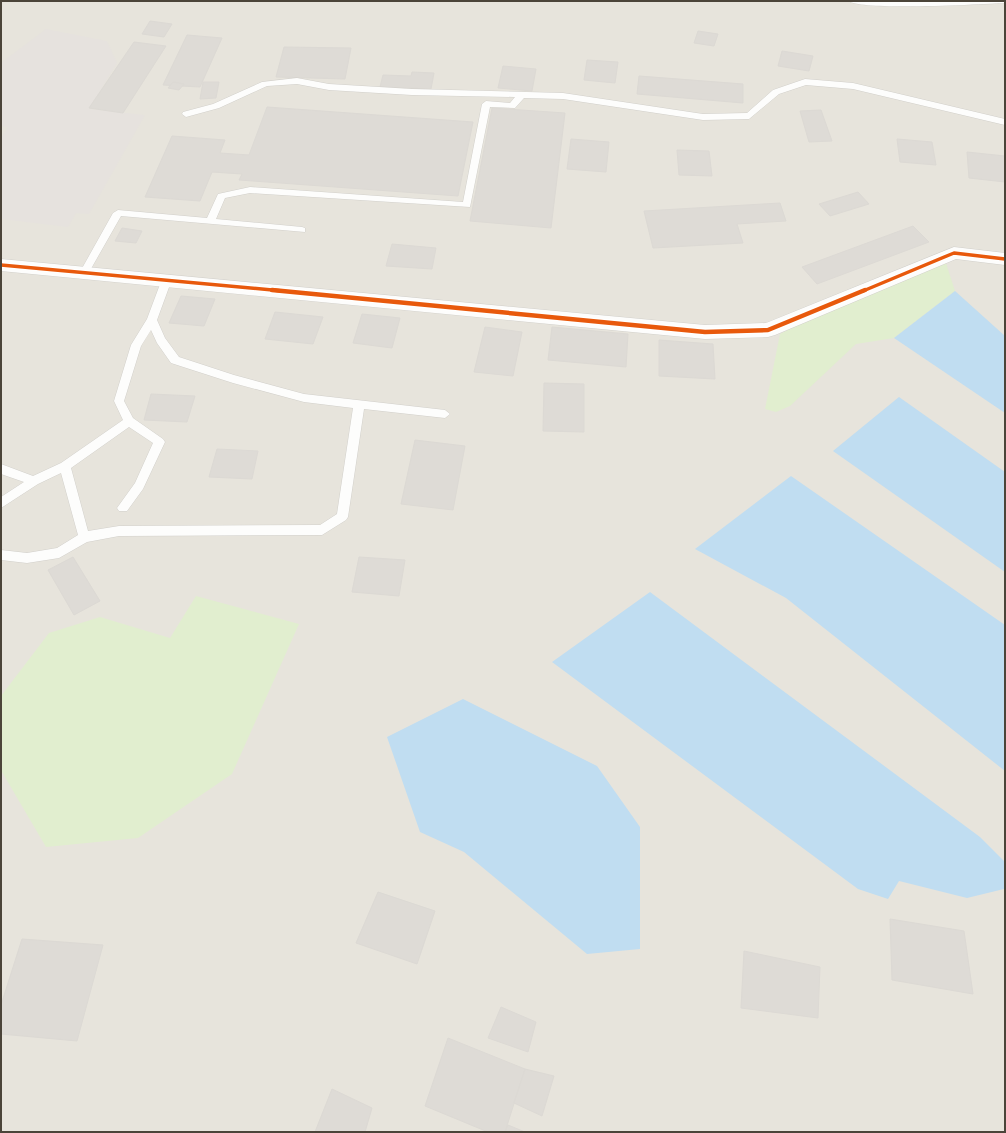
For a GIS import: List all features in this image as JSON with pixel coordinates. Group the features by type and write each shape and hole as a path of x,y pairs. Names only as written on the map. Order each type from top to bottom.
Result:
{"street":[{"path":"1,266 167,279 705,332 768,330 954,253 1005,259"}],"lane":[{"path":"853,1 863,3 943,4 1005,1"},
{"path":"186,114 216,106 265,84 297,81 328,87 412,92 570,97 703,117 750,116 776,92 805,82 853,86 1005,122"},
{"path":"210,221 221,196 250,190 467,204 486,104 512,106 522,95"},
{"path":"85,272 118,213 302,230"},
{"path":"123,508 139,486 159,442 129,421 119,401 126,371 136,345 152,320 167,279"},
{"path":"152,320 161,340 175,360 233,379 304,398 445,414"},
{"path":"1,556 27,558 58,553 84,537 119,531 322,530 342,517 359,404"},
{"path":"1,503 34,481 65,466 129,421"},
{"path":"65,466 84,537"},
{"path":"1,469 34,481"}],"shaded area":[{"path":"1,1 1005,1 1005,1132 1,1132"},
{"path":"46,29 107,41 117,63 89,109 145,115 89,214 76,213 68,227 1,219 1,138 8,127 1,126 1,63"}],"green space":[{"path":"945,260 955,291 894,338 856,344 790,406 776,412 765,409 780,334 823,311"},
{"path":"196,596 299,624 232,774 138,838 46,847 2,772 1,696 49,633 100,617 170,638"}],"water":[{"path":"955,291 1005,336 1005,413 894,338"},
{"path":"899,397 1005,472 1005,572 833,451"},
{"path":"791,476 1005,625 1005,771 786,598 695,549"},
{"path":"650,592 980,837 1005,862 1004,889 967,898 899,881 888,899 858,889 552,662"},
{"path":"463,699 597,766 640,827 640,949 587,954 464,852 420,832 387,737"}],"building":[{"path":"150,21 172,24 164,37 142,34"},
{"path":"698,31 718,34 714,46 694,43"},
{"path":"187,35 222,38 200,87 163,85"},
{"path":"134,42 166,46 123,113 89,108"},
{"path":"284,47 351,48 345,79 276,77"},
{"path":"782,51 813,56 809,71 778,66"},
{"path":"587,60 618,62 615,83 584,80"},
{"path":"503,66 536,69 532,91 498,88"},
{"path":"412,72 434,73 431,89 380,87 383,75 411,76"},
{"path":"639,76 743,84 743,103 637,94"},
{"path":"173,82 184,84 179,90 168,88"},
{"path":"203,82 219,82 216,98 200,99"},
{"path":"267,107 473,122 458,196 239,180 242,174 212,172 200,201 145,197 172,136 225,140 220,153 249,155"},
{"path":"492,108 565,113 551,228 470,221"},
{"path":"821,110 832,141 809,142 800,111"},
{"path":"571,139 609,142 606,172 567,169"},
{"path":"897,139 932,142 936,165 900,162"},
{"path":"677,150 709,151 712,176 679,175"},
{"path":"967,152 1005,156 1005,182 969,178"},
{"path":"858,192 869,204 830,216 819,204"},
{"path":"780,203 786,221 737,224 743,243 653,248 644,211"},
{"path":"913,226 929,242 817,284 802,267"},
{"path":"122,228 142,231 136,243 115,241"},
{"path":"392,244 436,248 432,269 386,266"},
{"path":"181,296 215,299 204,326 169,323"},
{"path":"275,312 323,317 313,344 265,339"},
{"path":"362,314 400,318 392,348 353,343"},
{"path":"485,327 522,332 513,376 474,372"},
{"path":"552,327 628,334 626,367 548,360"},
{"path":"659,340 713,344 715,379 659,376"},
{"path":"544,383 584,384 584,432 543,431"},
{"path":"151,394 195,396 187,422 144,420"},
{"path":"415,440 465,446 453,510 401,504"},
{"path":"217,449 258,451 252,479 209,477"},
{"path":"73,557 100,601 74,615 48,570"},
{"path":"359,557 405,560 399,596 352,592"},
{"path":"378,892 435,911 417,964 356,943"},
{"path":"890,919 964,931 973,994 892,980"},
{"path":"22,939 103,945 77,1041 1,1034 1,1005"},
{"path":"744,951 820,967 818,1018 741,1008"},
{"path":"501,1007 536,1022 528,1052 488,1038"},
{"path":"448,1038 525,1069 505,1132 488,1132 425,1106"},
{"path":"525,1069 554,1076 542,1116 514,1103"},
{"path":"332,1089 372,1108 365,1132 315,1132"},
{"path":"508,1125 525,1132 505,1132"}],"cycle path":[{"path":"1,265 152,278 705,332 768,330 954,253 1005,259"}]}
